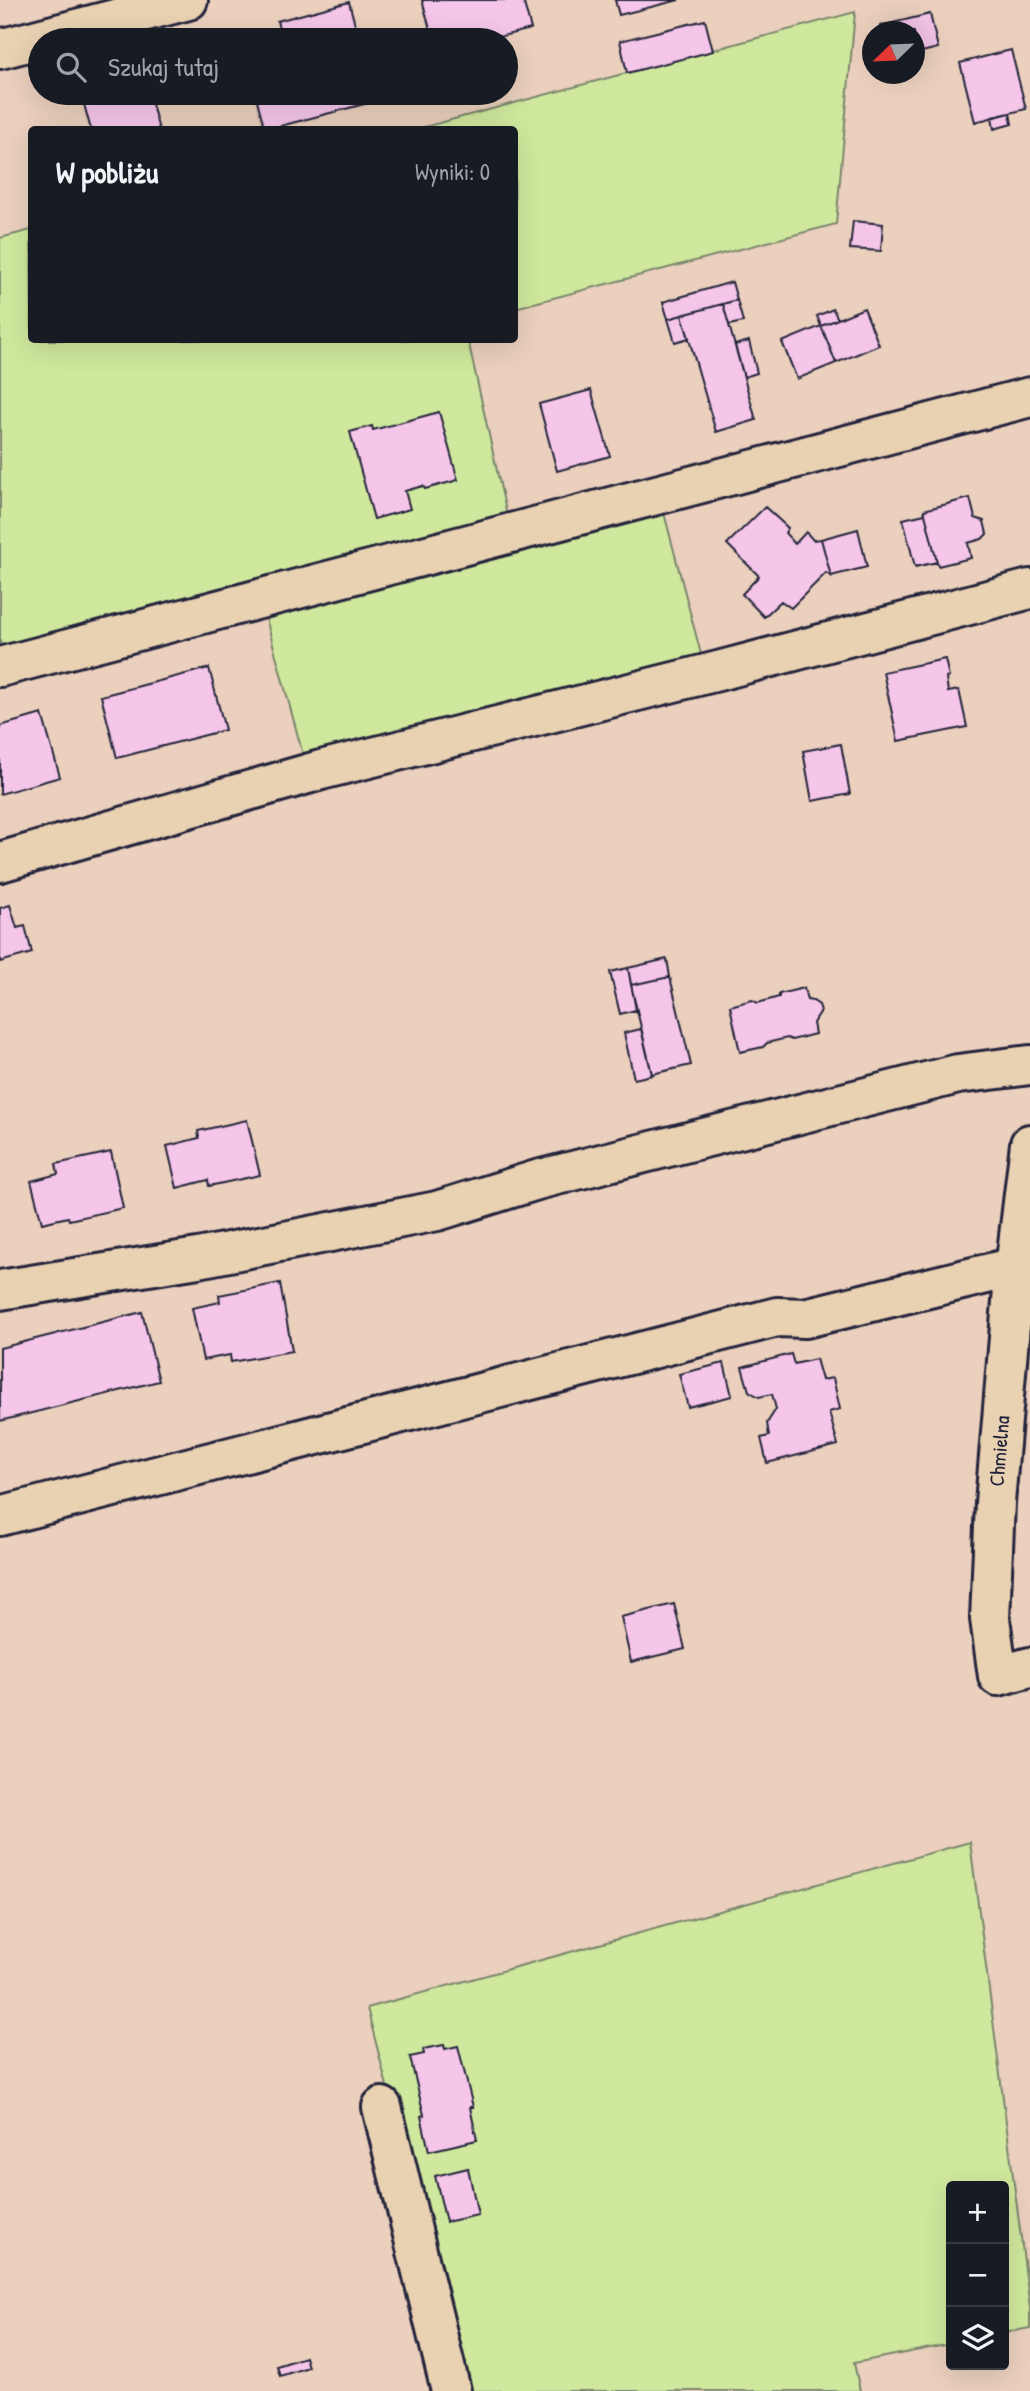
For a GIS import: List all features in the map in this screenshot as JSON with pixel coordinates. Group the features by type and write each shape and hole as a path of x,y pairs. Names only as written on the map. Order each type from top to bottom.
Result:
{"street":[{"path":"81,28 188,0"},
{"path":"0,49 28,42"},
{"path":"0,667 1030,397"},
{"path":"0,862 321,770 718,671 1030,589"},
{"path":"0,1290 198,1258 437,1211 537,1180 958,1073 1030,1065"},
{"name":"Chmielna","path":"1014,1671 990,1619 995,1503 1015,1267 1030,1144"},
{"path":"0,1516 777,1317 805,1318 1015,1267"},
{"path":"382,2107 451,2391"}],"green space":[{"path":"855,12 836,224 518,307 518,126 428,126 507,105 518,105 518,102"},
{"path":"28,231 28,343 469,343 507,516 0,651 0,238"},
{"path":"663,509 703,662 306,766 264,611"},
{"path":"970,1842 1030,2308 1030,2328 1009,2332 1009,2181 946,2181 946,2345 854,2363 860,2391 465,2391 367,2008"}],"building":[{"path":"422,0 523,0 531,29 518,32 518,28 430,28"},
{"path":"615,0 679,0 619,15"},
{"path":"349,2 356,28 279,28 277,21"},
{"path":"930,14 938,48 925,51 925,21 901,21"},
{"path":"705,20 713,51 627,73 620,41"},
{"path":"1011,50 1026,109 975,122 960,63"},
{"path":"84,105 152,105 158,126 90,126"},
{"path":"258,105 361,105 280,126 264,126"},
{"path":"1010,113 1012,124 994,129 992,117"},
{"path":"853,221 883,224 881,251 850,249"},
{"path":"732,282 737,300 668,319 663,302"},
{"path":"737,300 743,322 729,325 723,304"},
{"path":"723,304 756,420 716,432 682,315"},
{"path":"864,308 879,345 836,363 821,326"},
{"path":"833,309 838,319 821,326 817,316"},
{"path":"682,315 689,338 675,342 668,319"},
{"path":"821,326 836,363 797,379 782,342"},
{"path":"749,341 757,373 744,377 735,345"},
{"path":"591,390 610,456 557,471 539,404"},
{"path":"439,412 458,480 425,489 423,486 405,491 410,509 374,519 350,432 372,426 373,430"},
{"path":"970,498 975,518 984,521 987,534 982,539 968,543 971,558 938,566 924,510"},
{"path":"765,507 788,528 785,533 795,544 806,532 813,540 821,539 831,576 826,573 791,608 781,601 764,617 742,594 759,576 727,544"},
{"path":"925,514 937,562 915,567 903,519"},
{"path":"858,529 867,567 831,576 821,539"},
{"path":"945,659 949,677 946,678 948,692 959,690 967,727 898,741 883,672"},
{"path":"209,668 225,730 117,758 101,696"},
{"path":"42,714 60,777 0,794 0,726"},
{"path":"841,744 850,794 812,801 803,751"},
{"path":"10,905 17,928 25,926 32,953 0,962 0,908"},
{"path":"667,959 670,977 631,985 628,968"},
{"path":"628,968 636,1010 620,1014 610,972"},
{"path":"670,977 691,1065 652,1074 631,985"},
{"path":"804,988 807,1000 819,1005 821,1011 813,1023 815,1034 792,1040 787,1038 740,1052 730,1006 752,1000 758,1003"},
{"path":"641,1029 652,1075 634,1079 624,1033"},
{"path":"247,1120 260,1175 209,1186 208,1180 177,1188 167,1146 199,1138 198,1131"},
{"path":"111,1152 123,1208 42,1223 31,1181 58,1174 56,1164"},
{"path":"280,1283 292,1351 231,1362 230,1355 203,1360 192,1308 220,1302 219,1295"},
{"path":"142,1312 159,1381 0,1421 0,1348"},
{"path":"791,1354 794,1364 816,1359 822,1380 833,1378 840,1409 829,1412 838,1445 767,1463 761,1438 769,1436 767,1423 776,1409 772,1394 759,1397 749,1391 742,1367"},
{"path":"724,1363 732,1396 688,1407 679,1374"},
{"path":"674,1604 685,1649 631,1662 621,1617"},
{"path":"444,2045 445,2049 458,2046 473,2107 470,2107 477,2140 429,2151 421,2116 424,2115 410,2057 424,2054 423,2049"},
{"path":"468,2168 478,2215 446,2222 435,2176"},
{"path":"305,2357 308,2367 280,2376 277,2366"}]}
